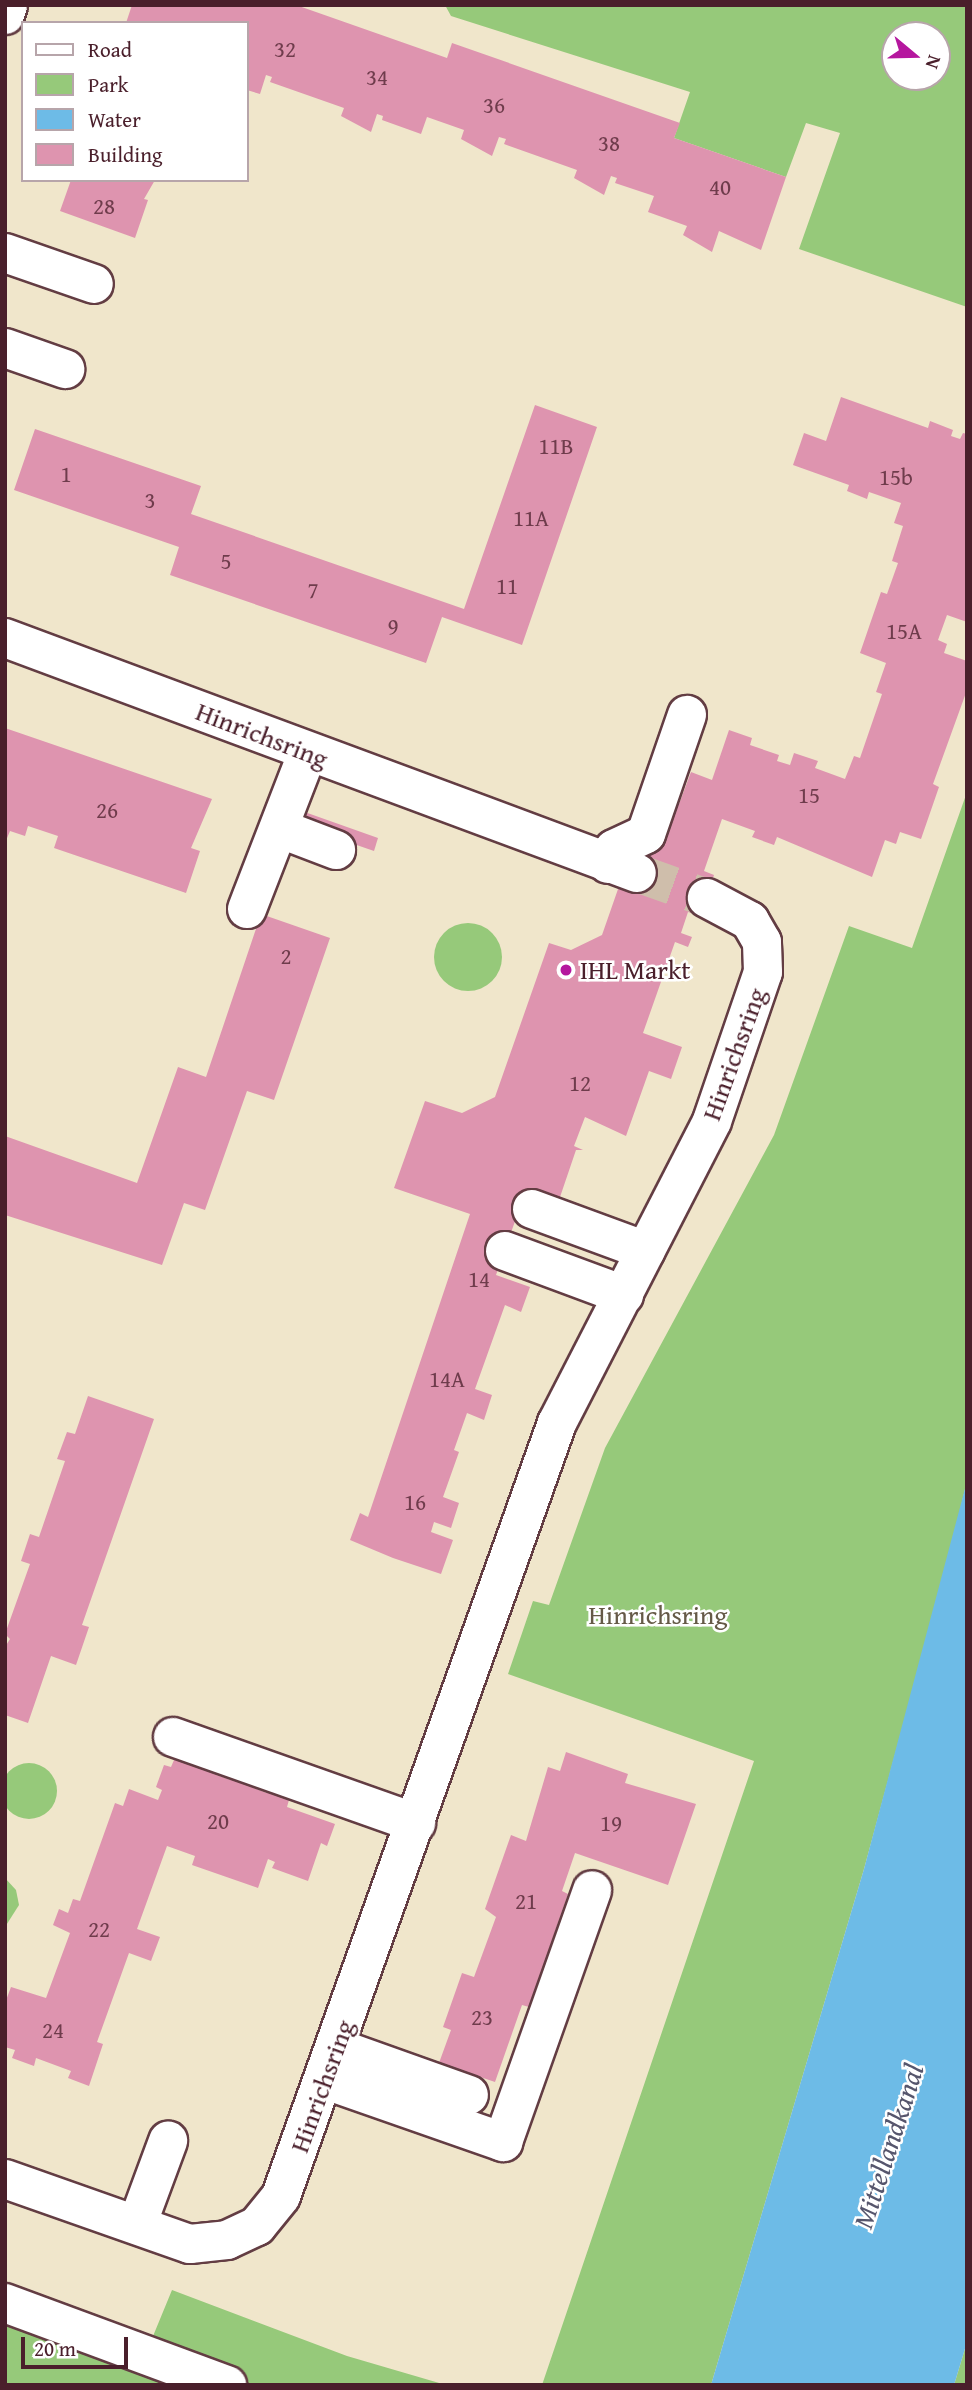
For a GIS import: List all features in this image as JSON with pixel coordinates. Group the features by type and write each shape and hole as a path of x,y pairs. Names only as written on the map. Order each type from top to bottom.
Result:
{"street":[{"path":"5,15 8,5"},
{"path":"5,253 94,284"},
{"path":"5,348 65,369"},
{"name":"Hinrichsring","path":"5,638 623,869 614,849 646,834 687,715"},
{"path":"247,909 281,830 308,752"},
{"path":"281,830 336,850"},
{"name":"Hinrichsring","path":"5,2179 190,2244 227,2240 257,2226 281,2196 331,2064 557,1423 712,1121 763,972 762,942 750,921 706,898"},
{"path":"532,1209 646,1251"},
{"path":"505,1251 624,1295"},
{"path":"173,1737 416,1824"},
{"path":"331,2064 503,2143 592,1890"},
{"path":"331,2064 469,2095"},
{"path":"136,2225 168,2141"},
{"path":"5,2303 227,2385"}],"green space":[{"path":"445,5 967,5 967,307 799,249 840,133 806,123 786,177 674,138 690,92 451,16"},
{"path":"967,792 967,1481 951,1548 864,1869 711,2385 542,2385 754,1761 508,1674 533,1601 549,1605 605,1448 774,1135 849,926 912,948"},
{"path":"468,923 481,926 492,933 499,944 502,957 499,970 492,981 481,988 468,991 455,988 444,981 437,970 434,957 437,944 444,933 455,926"},
{"path":"29,1763 40,1765 49,1771 55,1780 55,1802 49,1811 40,1817 29,1819 18,1817 9,1811 3,1802 1,1791 3,1780 9,1771 18,1765"},
{"path":"5,1878 16,1890 19,1905 5,1927"},
{"path":"172,2290 347,2356 446,2385 5,2385 5,2303 151,2341"},
{"path":"967,2342 967,2385 954,2385"}],"water":[{"name":"Mittellandkanal","path":"967,1481 967,2342 954,2385 711,2385 864,1869"}],"building":[{"path":"132,5 296,5 447,58 452,43 680,123 674,138 786,177 761,250 719,231 712,252 683,235 687,226 648,212 654,196 615,183 617,178 611,176 604,195 574,178 577,170 504,144 506,139 499,137 492,156 461,139 464,130 427,117 421,134 382,120 383,116 377,114 371,132 341,116 344,108 270,82 272,77 266,75 260,94 248,90 248,21 127,21"},
{"path":"70,182 154,182 144,199 148,200 135,238 60,211"},
{"path":"841,397 928,428 930,421 953,430 951,436 960,439 963,433 967,434 967,622 947,615 938,640 947,644 944,653 967,661 967,690 933,784 939,787 921,839 900,832 896,844 885,840 872,877 777,837 774,845 752,837 755,831 722,819 704,871 714,875 700,916 688,912 681,933 692,937 688,947 675,942 643,1033 682,1047 671,1079 649,1071 626,1136 585,1117 574,1146 583,1150 576,1150 559,1200 519,1210 496,1275 530,1287 521,1312 505,1305 475,1389 492,1395 484,1420 467,1413 454,1450 459,1452 443,1497 459,1503 451,1528 434,1522 431,1532 453,1540 441,1574 393,1558 350,1540 360,1513 368,1517 470,1214 394,1188 425,1101 462,1113 495,1097 549,943 571,950 602,935 632,849 625,834 641,790 679,804 691,772 712,780 729,730 752,738 750,745 779,755 777,761 790,765 794,753 818,761 815,768 845,779 854,756 860,758 882,694 876,692 886,663 860,653 881,592 887,594 898,563 892,561 903,526 894,523 901,503 869,492 867,499 847,491 849,485 793,465 804,433 826,441"},
{"path":"535,405 597,427 522,645 442,617 426,663 170,575 179,547 14,490 35,429 201,486 191,514 464,609"},
{"path":"5,728 212,799 191,848 200,851 186,893 54,848 58,836 28,826 25,836 10,831 5,843"},
{"path":"299,810 378,838 374,851 293,823"},
{"path":"261,914 330,938 274,1100 247,1091 205,1210 184,1203 162,1265 5,1215 5,1136 137,1183 178,1067 206,1077"},
{"path":"88,1396 154,1419 82,1625 89,1627 76,1665 51,1656 28,1723 5,1715 5,1647 10,1639 5,1634 30,1564 21,1561 30,1534 39,1537 65,1461 57,1459 67,1432 75,1434"},
{"path":"566,1752 628,1774 625,1783 696,1804 668,1885 575,1853 562,1891 568,1894 529,2007 522,2005 495,2082 439,2063 451,2030 443,2027 462,1973 474,1977 496,1917 485,1909 511,1835 526,1841 548,1767 560,1771"},
{"path":"177,1753 220,1768 217,1775 231,1780 234,1773 256,1781 254,1788 267,1793 270,1786 291,1793 287,1807 335,1824 327,1846 321,1843 308,1881 272,1868 275,1862 268,1859 258,1888 192,1865 195,1856 167,1846 137,1929 160,1937 151,1961 129,1953 97,2042 103,2044 89,2086 68,2078 71,2071 36,2058 34,2066 12,2058 15,2050 5,2047 5,2003 11,1987 46,1998 70,1933 53,1925 59,1909 68,1913 73,1899 80,1901 115,1803 123,1806 129,1789 158,1800 162,1790 156,1787 164,1765 171,1767"}],"tunnel":[{"path":"637,873 707,898"}],"place":[{"name":"IHL Markt","path":"566,970"}]}
